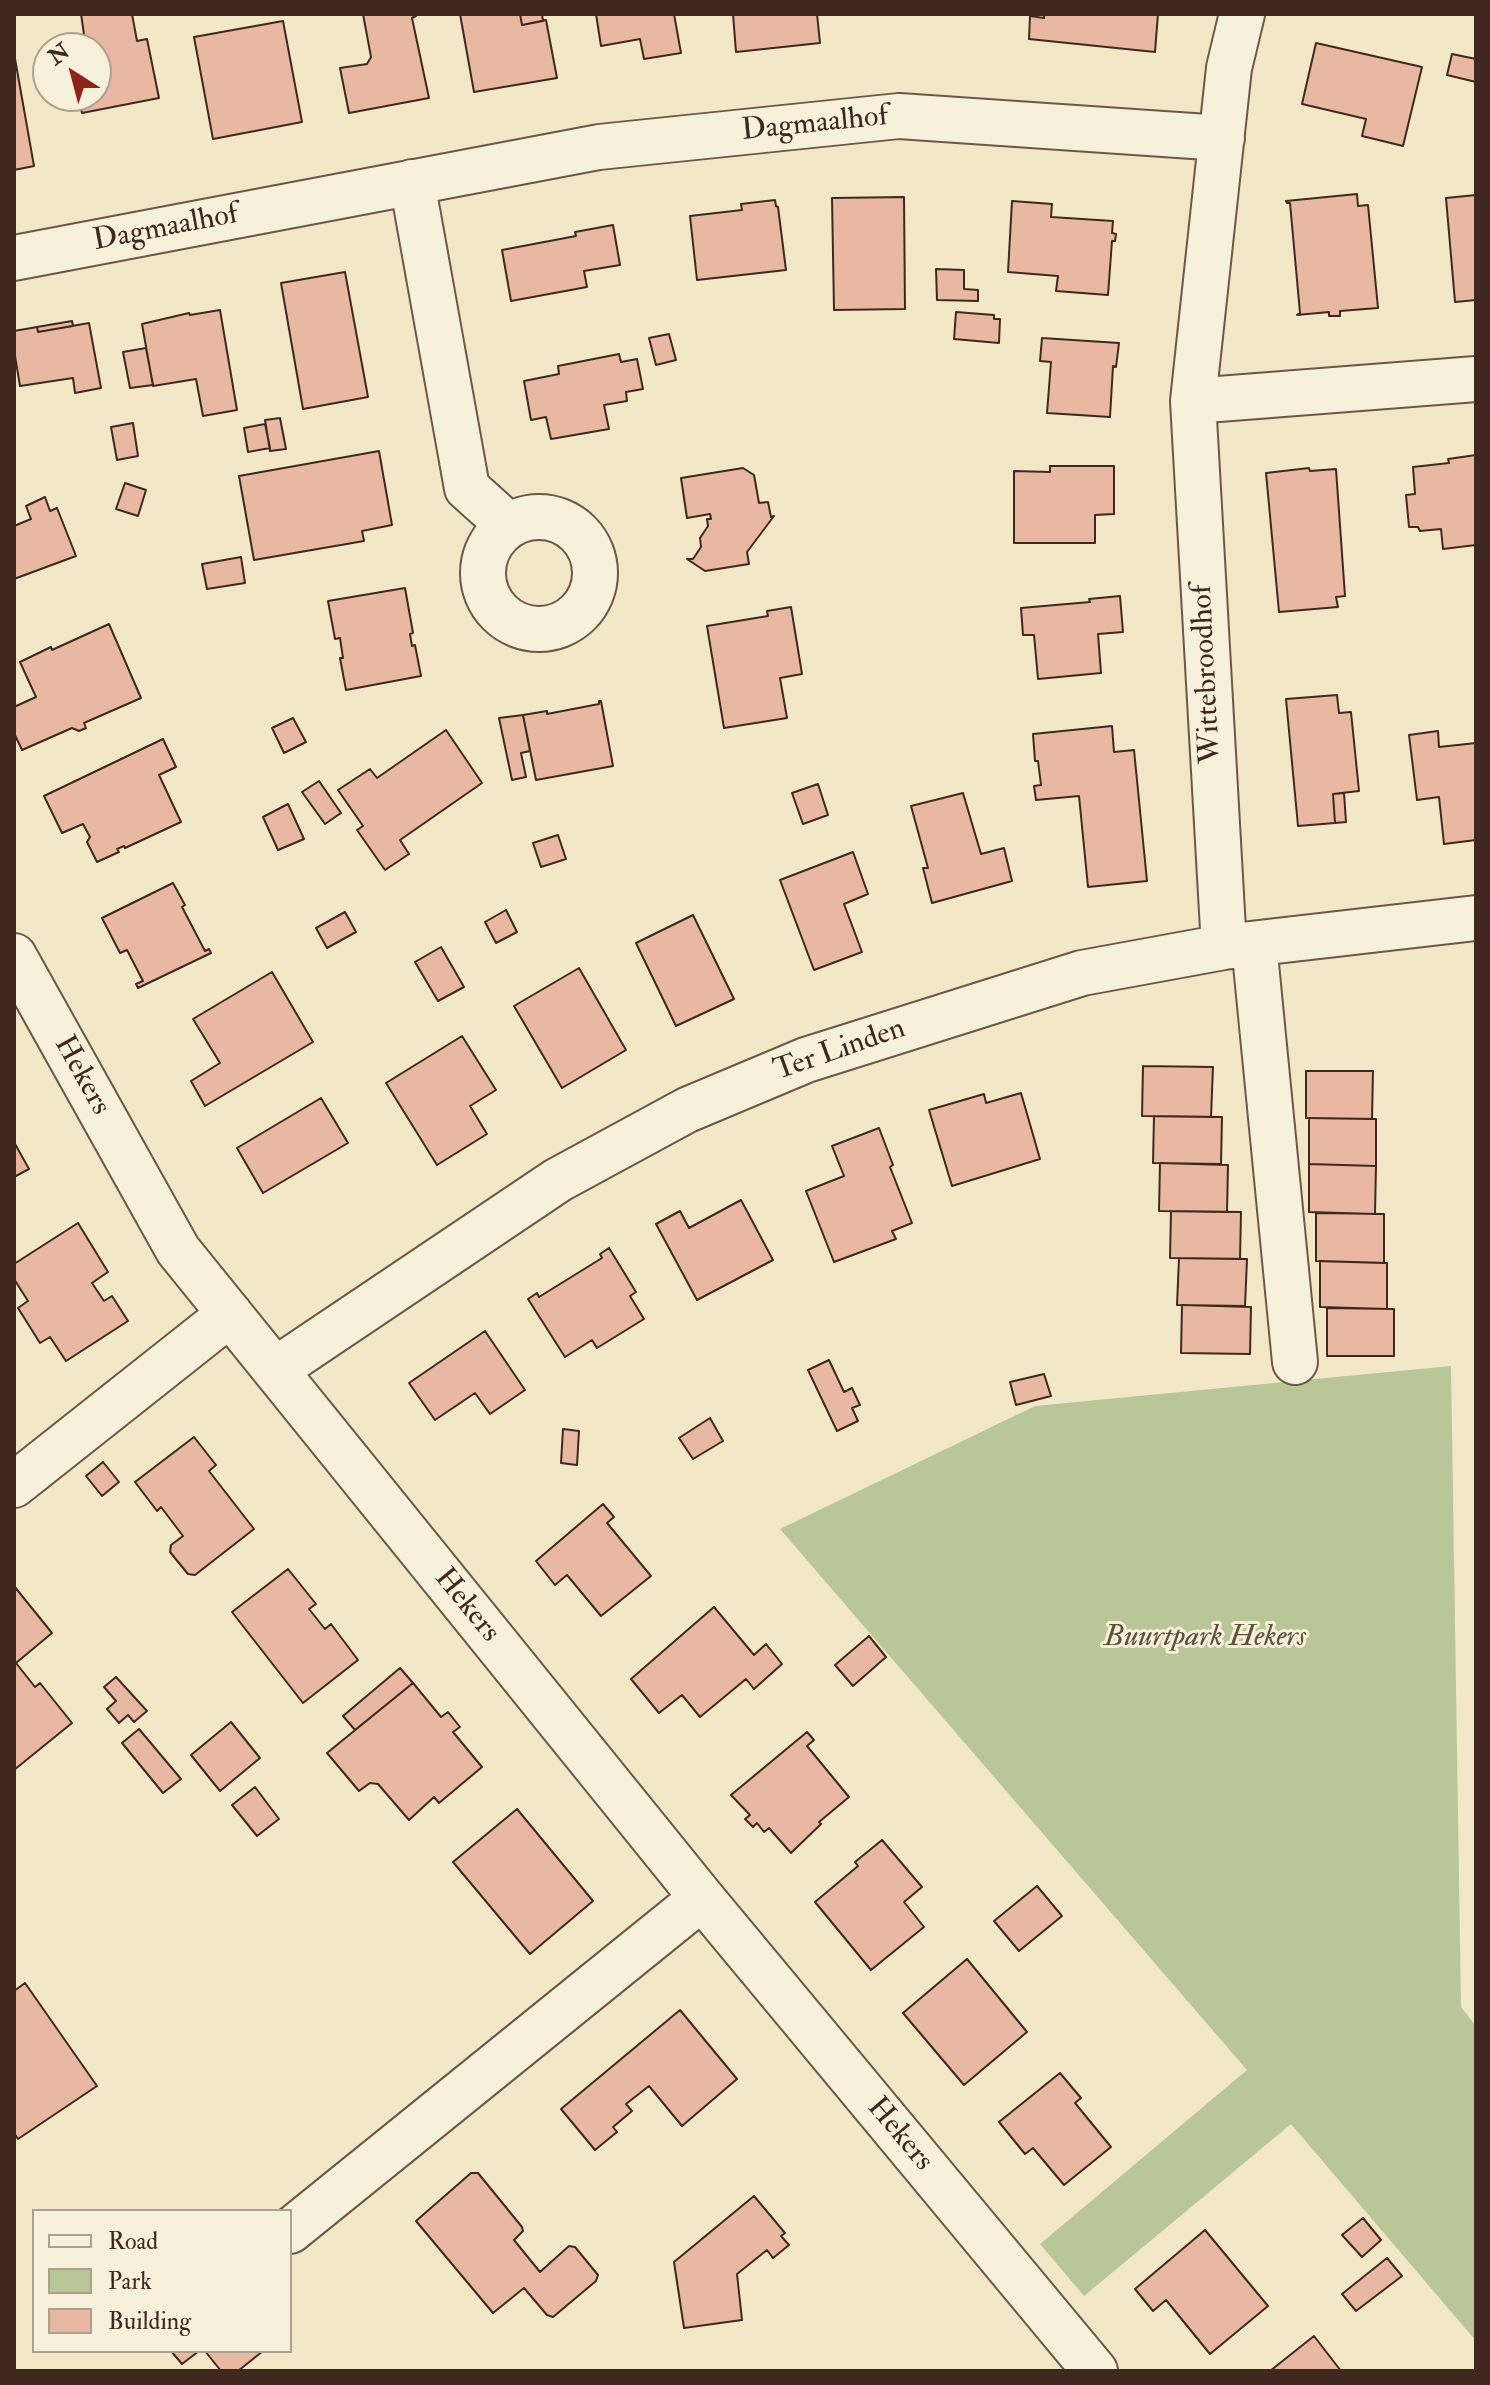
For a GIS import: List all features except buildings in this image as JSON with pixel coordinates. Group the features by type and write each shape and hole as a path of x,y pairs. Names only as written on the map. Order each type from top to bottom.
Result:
{"street":[{"name":"Wittebroodhof","path":"1242,14 1229,68 1193,401 1239,946 1295,1362"},
{"name":"Dagmaalhof","path":"14,258 599,147 899,116 1222,138"},
{"path":"412,182 467,488 508,525"},
{"path":"1193,401 1476,379"},
{"name":"Ter Linden","path":"275,1370 558,1180 687,1110 806,1060 1082,973 1239,946 1476,918"},
{"name":"Hekers","path":"14,956 178,1250 702,1898 1095,2371"},
{"path":"14,1485 230,1314"},
{"path":"292,2229 702,1898"}],"green space":[{"name":"Buurtpark Hekers","path":"1451,1366 1461,2007 1476,2026 1476,2341 1291,2124 1084,2296 1040,2244 1247,2070 780,1529 1035,1406"}]}
